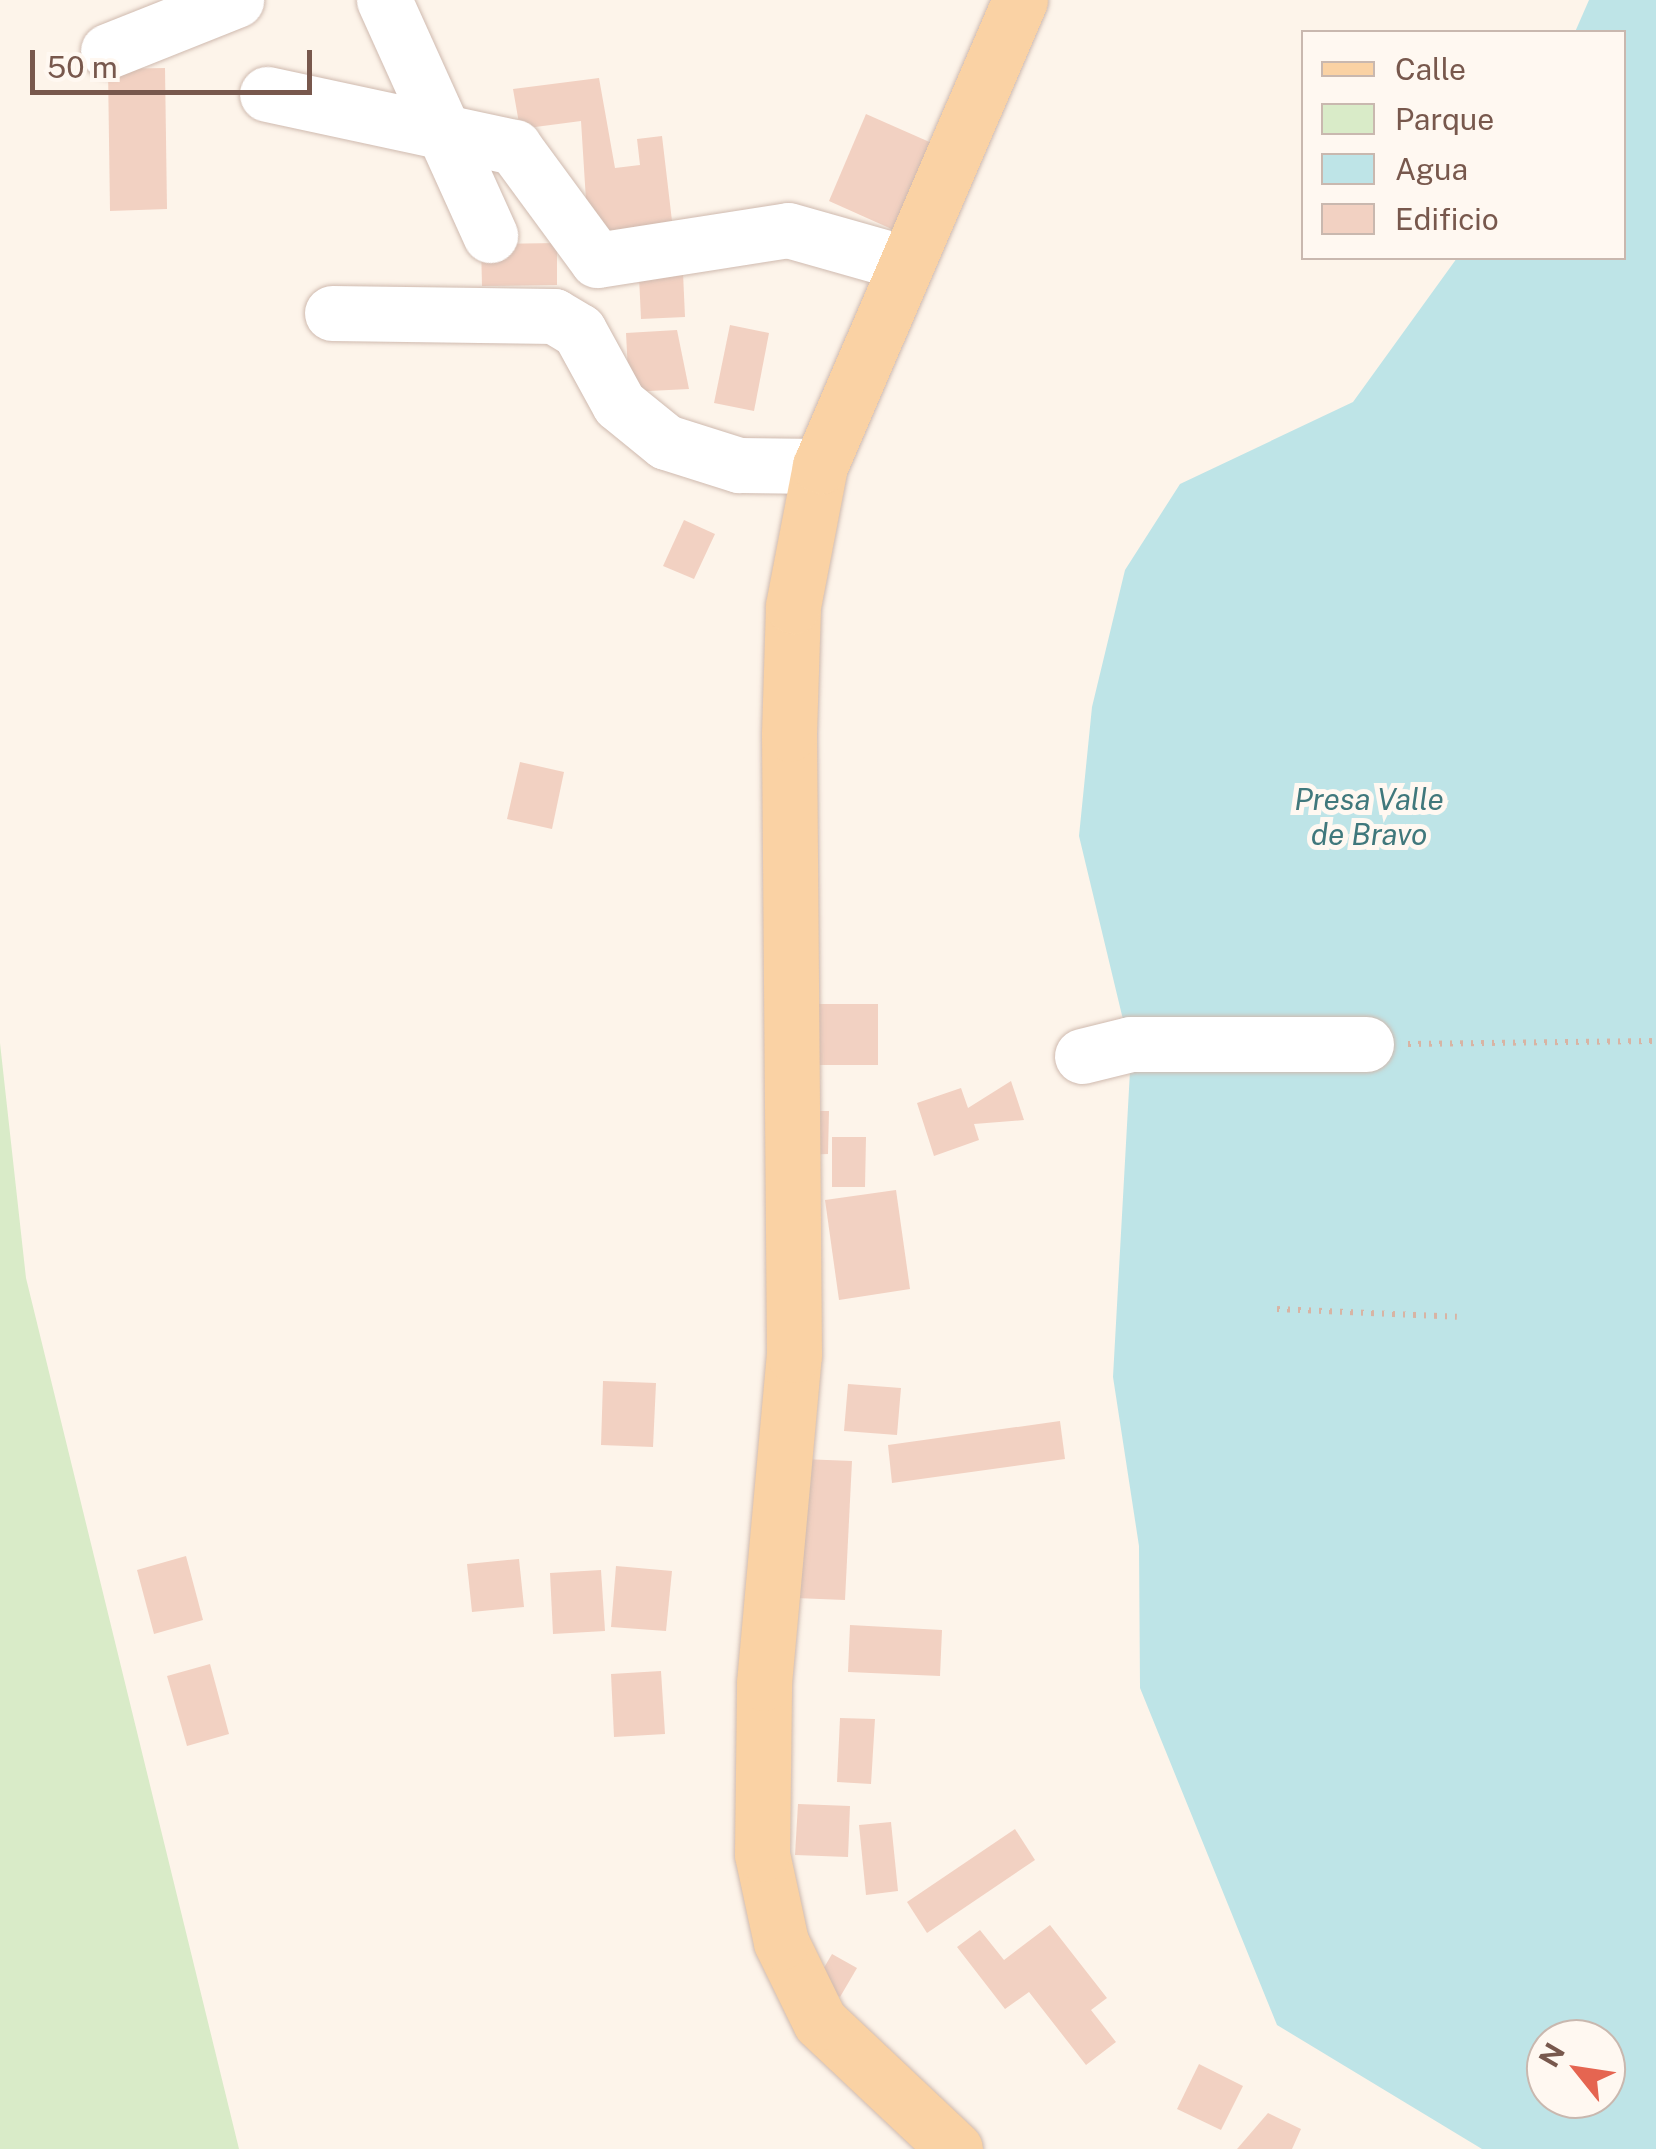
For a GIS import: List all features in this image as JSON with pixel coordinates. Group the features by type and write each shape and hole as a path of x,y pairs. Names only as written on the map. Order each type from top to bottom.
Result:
{"main road":[{"path":"956,2149 820,2022 781,1942 762,1854 764,1684 794,1355 793,606 820,466 1020,0"}],"street":[{"path":"108,52 236,0"},
{"path":"384,0 490,235"},
{"path":"267,94 445,136 514,147 597,260 788,230 905,263"},
{"path":"332,313 554,316 579,332 620,404 666,442 739,465 820,466"},
{"path":"1082,1056 1130,1044 1366,1044"}],"path":[{"path":"1366,1044 1656,1041"},
{"path":"1277,1309 1457,1317"}],"green space":[{"path":"0,1043 26,1278 239,2149 0,2149"}],"water":[{"name":"Presa Valle de Bravo","path":"1589,0 1656,0 1656,2149 1482,2149 1277,2025 1140,1688 1139,1546 1113,1377 1131,1053 1079,836 1092,707 1125,570 1180,484 1353,402 1456,260 1626,260 1626,30 1576,30"}],"building":[{"path":"165,68 167,209 110,211 108,69"},
{"path":"599,78 615,168 640,165 637,139 662,136 672,221 663,234 588,232 581,121 520,129 513,89"},
{"path":"866,114 934,144 896,231 829,201"},
{"path":"557,243 557,285 482,286 481,244"},
{"path":"683,273 685,317 641,319 639,276"},
{"path":"730,325 769,333 754,411 714,403"},
{"path":"677,330 689,389 629,392 626,333"},
{"path":"684,520 715,534 694,579 663,566"},
{"path":"520,762 564,772 552,829 507,819"},
{"path":"813,1004 878,1004 878,1065 813,1065"},
{"path":"1011,1081 1024,1120 974,1124 979,1140 934,1156 917,1103 961,1088 968,1108"},
{"path":"798,1111 829,1111 828,1154 798,1155"},
{"path":"832,1137 866,1137 865,1187 832,1187"},
{"path":"896,1190 910,1289 839,1300 825,1200"},
{"path":"603,1381 656,1383 653,1447 601,1445"},
{"path":"848,1384 901,1388 897,1435 844,1431"},
{"path":"1060,1421 1065,1459 892,1483 888,1445"},
{"path":"802,1459 852,1461 845,1600 795,1598"},
{"path":"186,1556 203,1620 154,1634 137,1570"},
{"path":"519,1559 524,1607 472,1612 467,1564"},
{"path":"616,1566 672,1571 666,1631 611,1627"},
{"path":"601,1570 605,1631 553,1634 550,1573"},
{"path":"850,1625 942,1630 940,1676 848,1672"},
{"path":"210,1664 229,1734 187,1746 167,1676"},
{"path":"661,1671 665,1734 614,1737 611,1674"},
{"path":"840,1718 875,1719 871,1784 837,1782"},
{"path":"798,1804 850,1806 848,1857 795,1855"},
{"path":"891,1822 898,1891 866,1895 859,1825"},
{"path":"1015,1829 1035,1860 927,1933 907,1902"},
{"path":"1050,1925 1107,1998 1091,2010 1116,2042 1086,2065 1029,1992 1005,2009 957,1947 980,1930 1004,1960"},
{"path":"832,1954 857,1968 840,1997 815,1983"},
{"path":"1199,2064 1243,2086 1221,2130 1177,2109"},
{"path":"1268,2113 1301,2129 1292,2149 1237,2149"}]}
